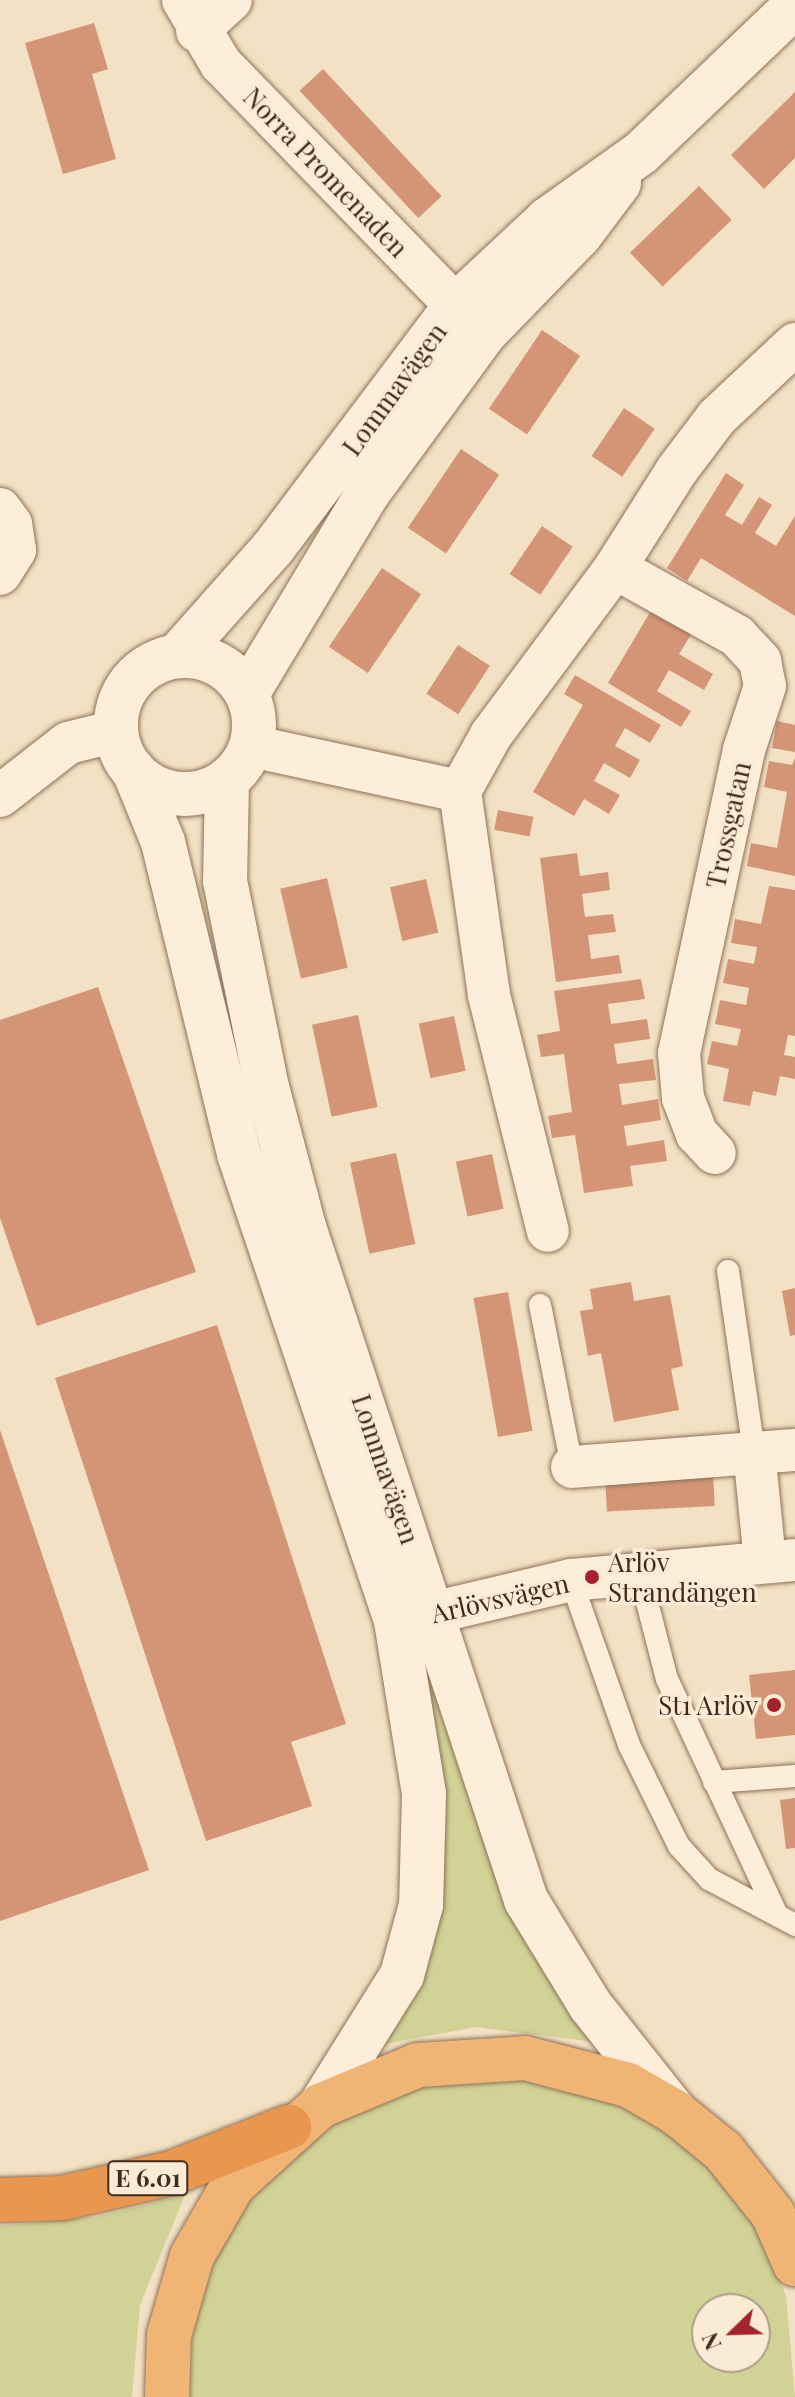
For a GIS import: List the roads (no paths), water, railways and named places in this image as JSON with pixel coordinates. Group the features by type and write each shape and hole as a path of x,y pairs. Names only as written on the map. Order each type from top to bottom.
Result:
{"highway":[{"path":"167,2397 169,2335 192,2256 233,2185 304,2117 380,2077 471,2057 577,2068 675,2112 795,2205"},
{"name":"E 6.01","path":"0,2200 62,2198 172,2173 304,2117"},
{"path":"723,2151 773,2214 795,2264"}],"street":[{"path":"190,16 231,0"},
{"name":"Lommavägen","path":"675,2112 590,2005 526,1900 239,1154 163,842 116,731 119,705 131,681 151,664 177,656 470,320 580,235 641,153 795,6"},
{"name":"Norra Promenaden","path":"190,16 470,320"},
{"name":"Lommavägen","path":"304,2117 402,1975 421,1905 424,1794 415,1617 267,1087 225,881 247,694 470,320"},
{"path":"548,1231 489,995 460,791 491,735 615,568 717,417 795,344"},
{"path":"0,509 11,524 15,550 0,574"},
{"name":"Trossgatan","path":"615,568 737,636 760,661 765,686 744,750 679,1053 683,1098 697,1134 715,1153"},
{"path":"177,656 218,664 247,694"},
{"path":"0,796 68,743 116,731"},
{"path":"134,771 178,794 239,763 460,791"},
{"path":"572,1467 795,1450"},
{"path":"754,1451 780,1561"},
{"name":"Arlövsvägen","path":"415,1617 571,1580 639,1571 780,1561"}],"lane":[{"path":"728,1271 754,1451"},
{"path":"540,1305 572,1467"},
{"path":"639,1571 667,1679 714,1782 786,1920"},
{"path":"571,1580 629,1745 679,1846 709,1879 786,1920"},
{"path":"714,1782 795,1776"}],"place":[{"name":"Arlöv Strandängen","path":"592,1577"},
{"name":"St1 Arlöv","path":"774,1705"}]}
